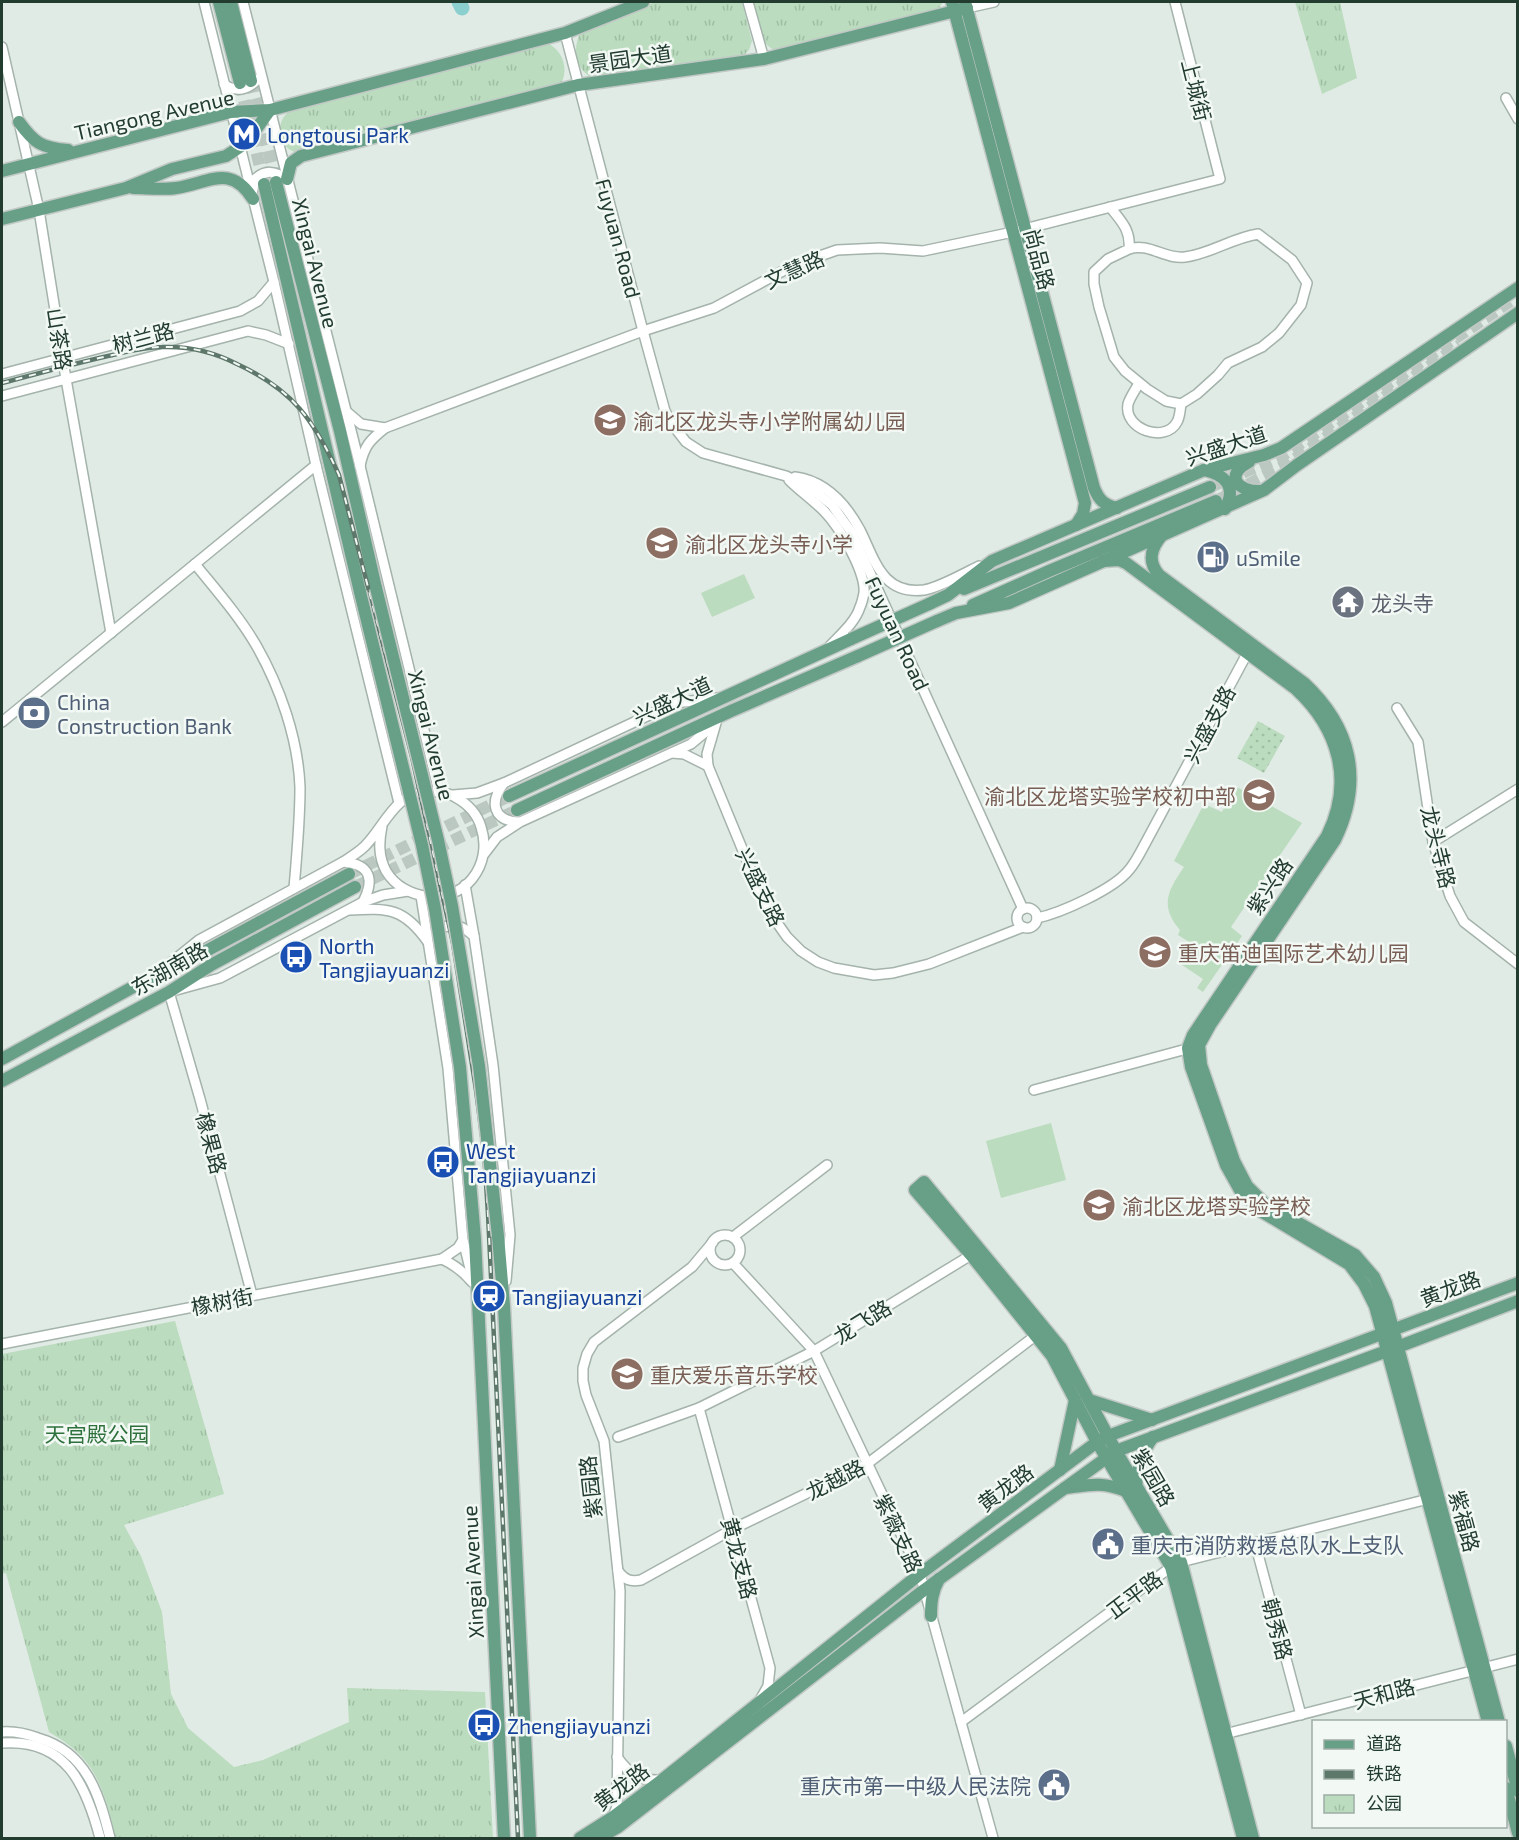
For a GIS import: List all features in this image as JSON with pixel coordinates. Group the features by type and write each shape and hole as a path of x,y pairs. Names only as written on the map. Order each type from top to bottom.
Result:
{"main road":[{"name":"Xingai Avenue","path":"219,2 251,79"},
{"name":"Xingai Avenue","path":"231,2 251,79"},
{"name":"景园大道","path":"270,110 565,33 643,2"},
{"name":"景园大道","path":"276,182 291,163 301,156 578,85 764,59 953,6 966,5"},
{"name":"尚品路","path":"966,5 1085,503 1083,514 1076,525"},
{"name":"尚品路","path":"953,6 1094,488 1099,499 1107,506 1117,508"},
{"name":"Tiangong Avenue","path":"2,171 231,112 270,110"},
{"name":"Tiangong Avenue","path":"2,219 126,188 172,169 226,156 240,148 250,138 270,110"},
{"path":"19,122 32,140 43,146 81,151"},
{"path":"126,188 176,188 226,178 246,187 253,199"},
{"name":"Xingai Avenue","path":"276,182 438,840 452,906 479,1066 504,1306 530,1839"},
{"name":"Xingai Avenue","path":"276,182 360,592 422,845 435,909 460,1067 469,1239 479,1303 504,1839"},
{"name":"兴盛大道","path":"510,796 948,596 992,561 1204,470 1281,448 1518,288"},
{"path":"956,613 1049,571 1264,490 1518,313"},
{"path":"1264,454 1241,466 1236,477 1241,488 1251,491 1264,490"},
{"path":"956,613 1009,603 1162,535 1230,501 1231,492 1223,477 1204,470"},
{"path":"948,596 1210,487"},
{"name":"紫兴路","path":"1162,535 1155,544 1151,557 1154,569 1250,648 1307,700 1324,722 1336,749 1341,781 1333,825 1327,836 1203,1018 1193,1035 1194,1047"},
{"name":"紫兴路","path":"1103,561 1119,560 1126,564 1250,648"},
{"name":"兴盛大道","path":"518,816 730,711 956,613"},
{"name":"东湖南路","path":"2,1059 155,975 206,951 346,868"},
{"name":"东湖南路","path":"2,1082 169,992 212,965 355,887"},
{"path":"1194,1047 1191,1067 1226,1165 1240,1190 1259,1210 1349,1264 1364,1284 1388,1332"},
{"name":"紫园路","path":"1103,1439 1089,1400 1061,1348 919,1186 1052,1356 1075,1400 1103,1439 1176,1564 1221,1736 1253,1839"},
{"name":"黄龙路","path":"580,1839 662,1780 920,1574 1103,1439 1518,1283"},
{"name":"黄龙路","path":"599,1839 618,1827 924,1590 1111,1454 1518,1301"},
{"name":"紫福路","path":"1388,1332 1479,1669 1488,1720"},
{"name":"紫福路","path":"1392,1349 1392,1370 1433,1497"},
{"path":"1369,1358 1382,1361 1392,1370"},
{"path":"1060,1470 1075,1400"},
{"path":"1089,1400 1152,1420"},
{"path":"1063,1488 1101,1484 1131,1488 1145,1448 1154,1436"},
{"path":"932,1616 931,1599 933,1589 939,1579"},
{"name":"紫福路","path":"1479,1669 1498,1720"},
{"name":"紫园路","path":"1221,1736 1243,1839"},
{"path":"1507,1750 1518,1791"},
{"path":"1507,1792 1518,1833"}],"street":[{"path":"204,2 399,803"},
{"name":"Xingai Avenue","path":"243,2 251,79 270,110 276,182 346,411 439,792"},
{"path":"748,2 764,59"},
{"name":"景园大道","path":"966,5 994,2"},
{"name":"上城街","path":"1174,2 1220,179"},
{"name":"Fuyuan Road","path":"565,33 665,411 672,424 687,442 703,453 786,476 809,487 832,505 852,533 1023,909 1017,917 1018,924 1023,927"},
{"name":"山茶路","path":"2,47 39,210 111,633"},
{"path":"224,84 238,90 257,82 251,79"},
{"path":"1506,98 1518,119"},
{"path":"253,199 254,180 260,174 278,173 276,182"},
{"name":"文慧路","path":"385,428 643,331 714,308 794,265 837,250 880,248 924,251 1019,230 1220,179"},
{"path":"1110,207 1123,223 1130,237 1129,249"},
{"path":"1139,383 1128,403 1128,412 1136,426 1146,432 1160,432 1172,428 1178,421 1181,404 1218,375 1228,363 1262,347 1279,333 1302,305 1307,283 1292,260 1258,234 1244,236 1185,257 1174,257 1134,247 1108,259 1094,272 1099,307 1114,357 1139,383 1166,401 1181,404"},
{"name":"树兰路","path":"2,374 240,311 258,301 274,282"},
{"path":"2,396 248,331 289,344"},
{"path":"346,411 361,424 385,428"},
{"path":"360,466 362,453 367,445 385,428"},
{"path":"2,722 316,465"},
{"path":"786,476 819,483 838,500 858,528 877,567 888,581 906,590 926,590 992,561"},
{"path":"786,476 824,512 844,538 862,576 864,593 860,609 849,625 824,652"},
{"path":"195,564 233,611 255,644 272,676 283,706 292,738 300,785 294,888"},
{"name":"兴盛支路","path":"1038,918 1095,895 1130,870 1250,648"},
{"path":"346,868 382,826 389,813 411,795 424,792 453,795 477,793 504,783 675,702 726,697"},
{"name":"龙头寺路","path":"1397,708 1418,742 1433,842 1450,896 1464,922 1518,964"},
{"path":"504,783 496,793 495,805 499,815 509,821 691,744 730,711"},
{"path":"672,753 684,754 708,766 709,748 716,723"},
{"path":"385,749 394,759 405,762 417,759 424,750 426,738"},
{"name":"兴盛支路","path":"708,766 762,897 773,917 787,937 801,951 818,962 853,972 874,975 893,973 929,964 1023,927"},
{"path":"1433,842 1518,789"},
{"path":"382,826 379,840 380,855 386,870 395,882 421,896 439,897 456,891 471,880 480,868 484,854 484,836 478,819 468,805 453,795"},
{"path":"484,854 518,816"},
{"path":"155,975 199,940 294,888 354,863 365,869 369,878 369,891 363,902"},
{"name":"Xingai Avenue","path":"465,885 494,1065 510,1235 504,1306"},
{"path":"169,992 220,978 363,902 383,895 408,891"},
{"name":"Xingai Avenue","path":"421,896 448,1068 474,1283 479,1303"},
{"path":"347,910 376,909 398,913 416,925 430,944 435,933 443,927 457,925 474,936"},
{"path":"1023,909 1031,909 1038,918 1034,926 1023,927"},
{"name":"橡果路","path":"169,992 252,1295"},
{"path":"2,1053 21,1043 47,1035"},
{"path":"1034,1090 1194,1047"},
{"path":"733,1237 827,1165"},
{"path":"692,1267 703,1264 732,1263 739,1256 740,1251 738,1242 733,1237 721,1236 713,1242 712,1256 718,1263"},
{"path":"442,1259 469,1239"},
{"name":"紫园路","path":"613,1817 617,1806 620,1591 604,1441 586,1395 583,1368 594,1342 692,1267 713,1242"},
{"name":"龙飞路","path":"618,1437 699,1408 813,1352 971,1255"},
{"path":"442,1259 463,1271 474,1283"},
{"name":"橡树街","path":"2,1344 442,1259"},
{"name":"紫薇支路","path":"732,1263 813,1352 920,1574 993,1839"},
{"name":"龙越路","path":"618,1571 632,1582 641,1580 733,1529 867,1464 1035,1336"},
{"name":"黄龙支路","path":"699,1408 770,1668 768,1686 756,1706"},
{"path":"599,1427 608,1434 618,1437 610,1447 606,1458"},
{"name":"正平路","path":"961,1722 1176,1564 1433,1497"},
{"name":"朝秀路","path":"1255,1543 1301,1715"},
{"name":"天和路","path":"1221,1736 1518,1659"},
{"path":"2,1732 27,1734 47,1740 66,1750 80,1764 92,1783 103,1809 110,1839"},
{"path":"2,1743 26,1744 44,1749 60,1758 84,1789 93,1811 100,1839"},
{"path":"617,1757 631,1773 641,1779 662,1780"}],"green space":[{"path":"655,2 742,2 752,41 749,50 742,57 592,78 586,74 579,64 576,51 581,31"},
{"path":"752,2 943,2 939,8 774,50 761,36"},
{"path":"1295,2 1340,2 1357,78 1322,94"},
{"path":"549,44 554,47 564,62 563,80 560,86 300,153 287,147 280,135 281,122 290,111"},
{"path":"744,574 755,598 712,617 701,593"},
{"path":"1258,721 1285,736 1264,773 1237,758"},
{"path":"1235,786 1302,823 1231,927 1242,936 1203,992 1197,988 1203,979 1176,961 1189,942 1178,935 1180,930 1170,913 1168,898 1184,867 1174,861 1204,804 1222,812"},
{"path":"1051,1123 1066,1180 1001,1198 986,1141"},
{"name":"天宫殿公园","path":"175,1321 224,1494 124,1525 141,1556 162,1612 171,1694 188,1728 234,1767 263,1760 349,1722 347,1688 485,1692 493,1838 116,1838 104,1795 89,1765 75,1750 49,1732 6,1573 2,1574 2,1354"}],"waterway":[{"path":"459,2 462,8"}],"tunnel":[{"path":"251,81 276,182"},
{"path":"240,83 264,184"},
{"path":"1210,487 1282,456 1518,296"},
{"path":"1216,501 1286,465 1460,345"},
{"path":"349,874 509,796"},
{"path":"355,887 517,810"}],"railway":[{"path":"2,383 142,349 182,348 210,353 256,374 287,396 311,423 339,475 412,757 453,943 476,1090 484,1151 488,1214 518,1838"}],"place":[{"name":"Longtousi Park","path":"244,134"},
{"name":"渝北区龙头寺小学附属幼儿园","path":"610,420"},
{"name":"渝北区龙头寺小学","path":"662,543"},
{"name":"uSmile","path":"1213,557"},
{"name":"龙头寺","path":"1348,602"},
{"name":"China Construction Bank","path":"34,713"},
{"name":"渝北区龙塔实验学校初中部","path":"1259,795"},
{"name":"重庆笛迪国际艺术幼儿园","path":"1155,952"},
{"name":"North Tangjiayuanzi","path":"296,957"},
{"name":"West Tangjiayuanzi","path":"443,1162"},
{"name":"渝北区龙塔实验学校","path":"1099,1205"},
{"name":"Tangjiayuanzi","path":"489,1296"},
{"name":"重庆爱乐音乐学校","path":"627,1374"},
{"name":"重庆市消防救援总队水上支队","path":"1108,1544"},
{"name":"Zhengjiayuanzi","path":"484,1725"},
{"name":"重庆市第一中级人民法院","path":"1054,1785"}]}
